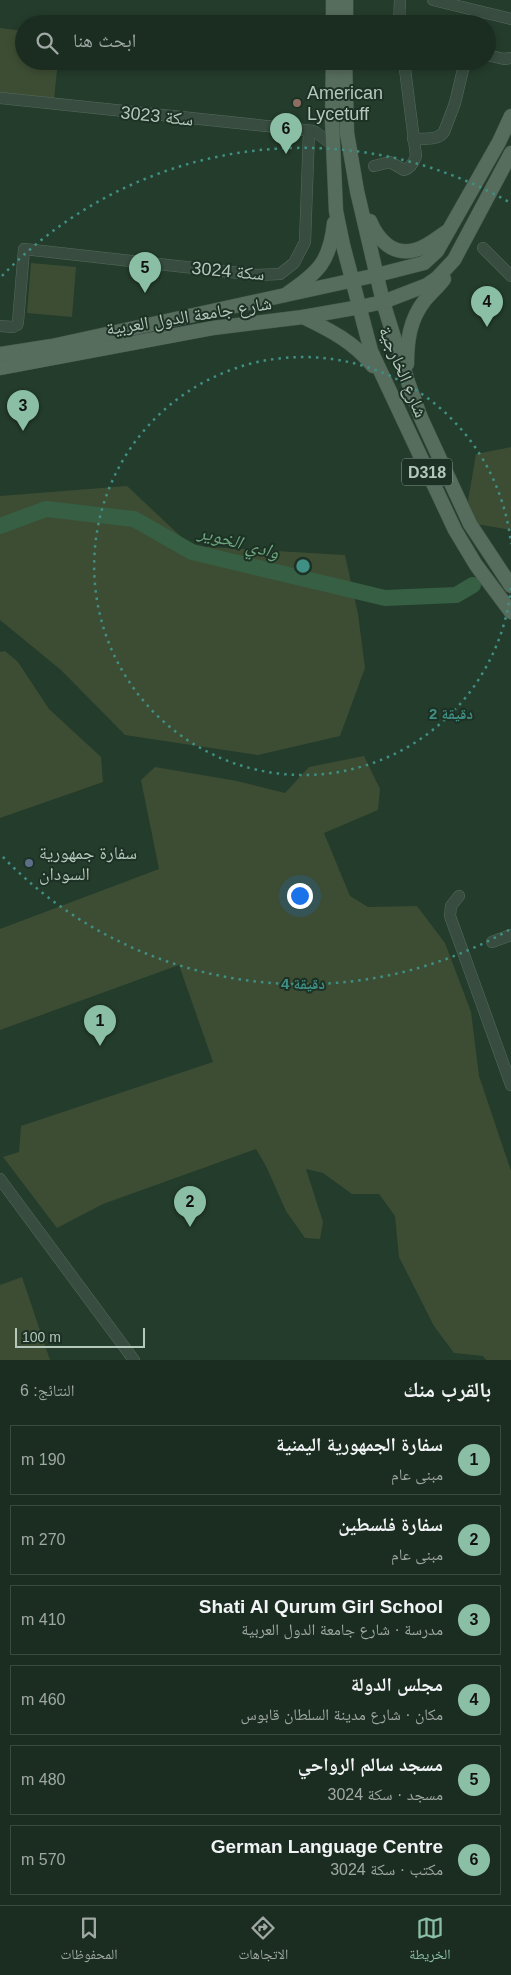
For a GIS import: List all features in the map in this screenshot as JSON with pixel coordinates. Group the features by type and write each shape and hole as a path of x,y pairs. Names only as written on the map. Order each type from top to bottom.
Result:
{"main road":[{"path":"333,0 336,15"},
{"path":"340,15 346,0"},
{"name":"شارع الخارجية","path":"333,70 332,120 336,211 371,351 455,530 476,565 511,612"},
{"name":"شارع الخارجية","path":"345,70 347,133 357,191 383,302 408,382 421,418 470,524 511,586"},
{"name":"شارع جامعة الدول العربية","path":"0,354 52,346 353,281 424,263 437,251 499,142 511,116"},
{"path":"408,382 407,344 411,326 425,300 447,275 511,153"},
{"path":"357,191 376,235 383,243 394,249 415,250 447,232"},
{"path":"284,296 312,275 323,263 332,244 336,211"},
{"name":"شارع جامعة الدول العربية","path":"0,368 213,328 303,317 383,302 427,285 437,278 454,260"},
{"path":"303,317 344,338 363,354 382,376"},
{"path":"414,444 430,437"}],"street":[{"path":"327,0 334,15"},
{"path":"399,15 400,0"},
{"path":"433,0 459,3 511,19"},
{"path":"496,57 511,58"},
{"path":"374,166 390,162 401,169 408,169 416,156 405,70"},
{"path":"414,139 436,138 444,132 455,102 463,70"},
{"name":"سكة 3023","path":"0,98 312,131"},
{"path":"332,120 312,131 333,145"},
{"name":"سكة 3024","path":"0,326 13,327 18,322 24,249 257,275 280,274 294,263 305,242 312,131"},
{"path":"483,248 511,276"},
{"path":"459,896 451,906 450,916 511,1085"},
{"path":"492,942 511,935"},
{"path":"0,1179 134,1360"}],"green space":[{"path":"0,28 15,30 15,70 57,70 54,99 0,93"},
{"path":"31,263 76,267 72,317 27,313"},
{"path":"511,447 511,530 476,524 468,501 476,454"},
{"path":"127,486 191,546 345,555 358,614 365,668 340,736 258,755 125,735 61,670 0,620 0,496"},
{"path":"5,651 18,662 49,709 101,757 103,782 0,818 0,652"},
{"path":"364,756 380,789 378,810 324,833 350,896 368,907 417,906 445,943 471,1012 479,1076 511,1171 511,1360 486,1360 483,1356 454,1353 434,1326 399,1257 395,1216 379,1194 352,1194 323,1173 306,1169 323,1222 320,1239 305,1238 286,1211 266,1166 256,1149 103,1204 57,1228 3,1157 19,1152 21,1126 213,1062 179,965 0,1030 0,929 159,869 141,780 155,767 237,781 285,793 309,767"},
{"path":"22,1277 50,1360 0,1360 0,1285"}],"waterway":[{"name":"وادي الخوير","path":"0,526 46,509 134,519 192,552 385,598 456,595 473,585"}],"place":[{"name":"American Lycetuff","path":"297,103"},
{"name":"German Language Centre","path":"286,154"},
{"name":"مسجد سالم الرواحي","path":"145,293"},
{"name":"مجلس الدولة","path":"487,327"},
{"name":"Shati Al Qurum Girl School","path":"23,431"},
{"name":"سفارة جمهورية السودان","path":"29,863"},
{"name":"سفارة الجمهورية اليمنية","path":"100,1046"},
{"name":"سفارة فلسطين","path":"190,1227"}]}
